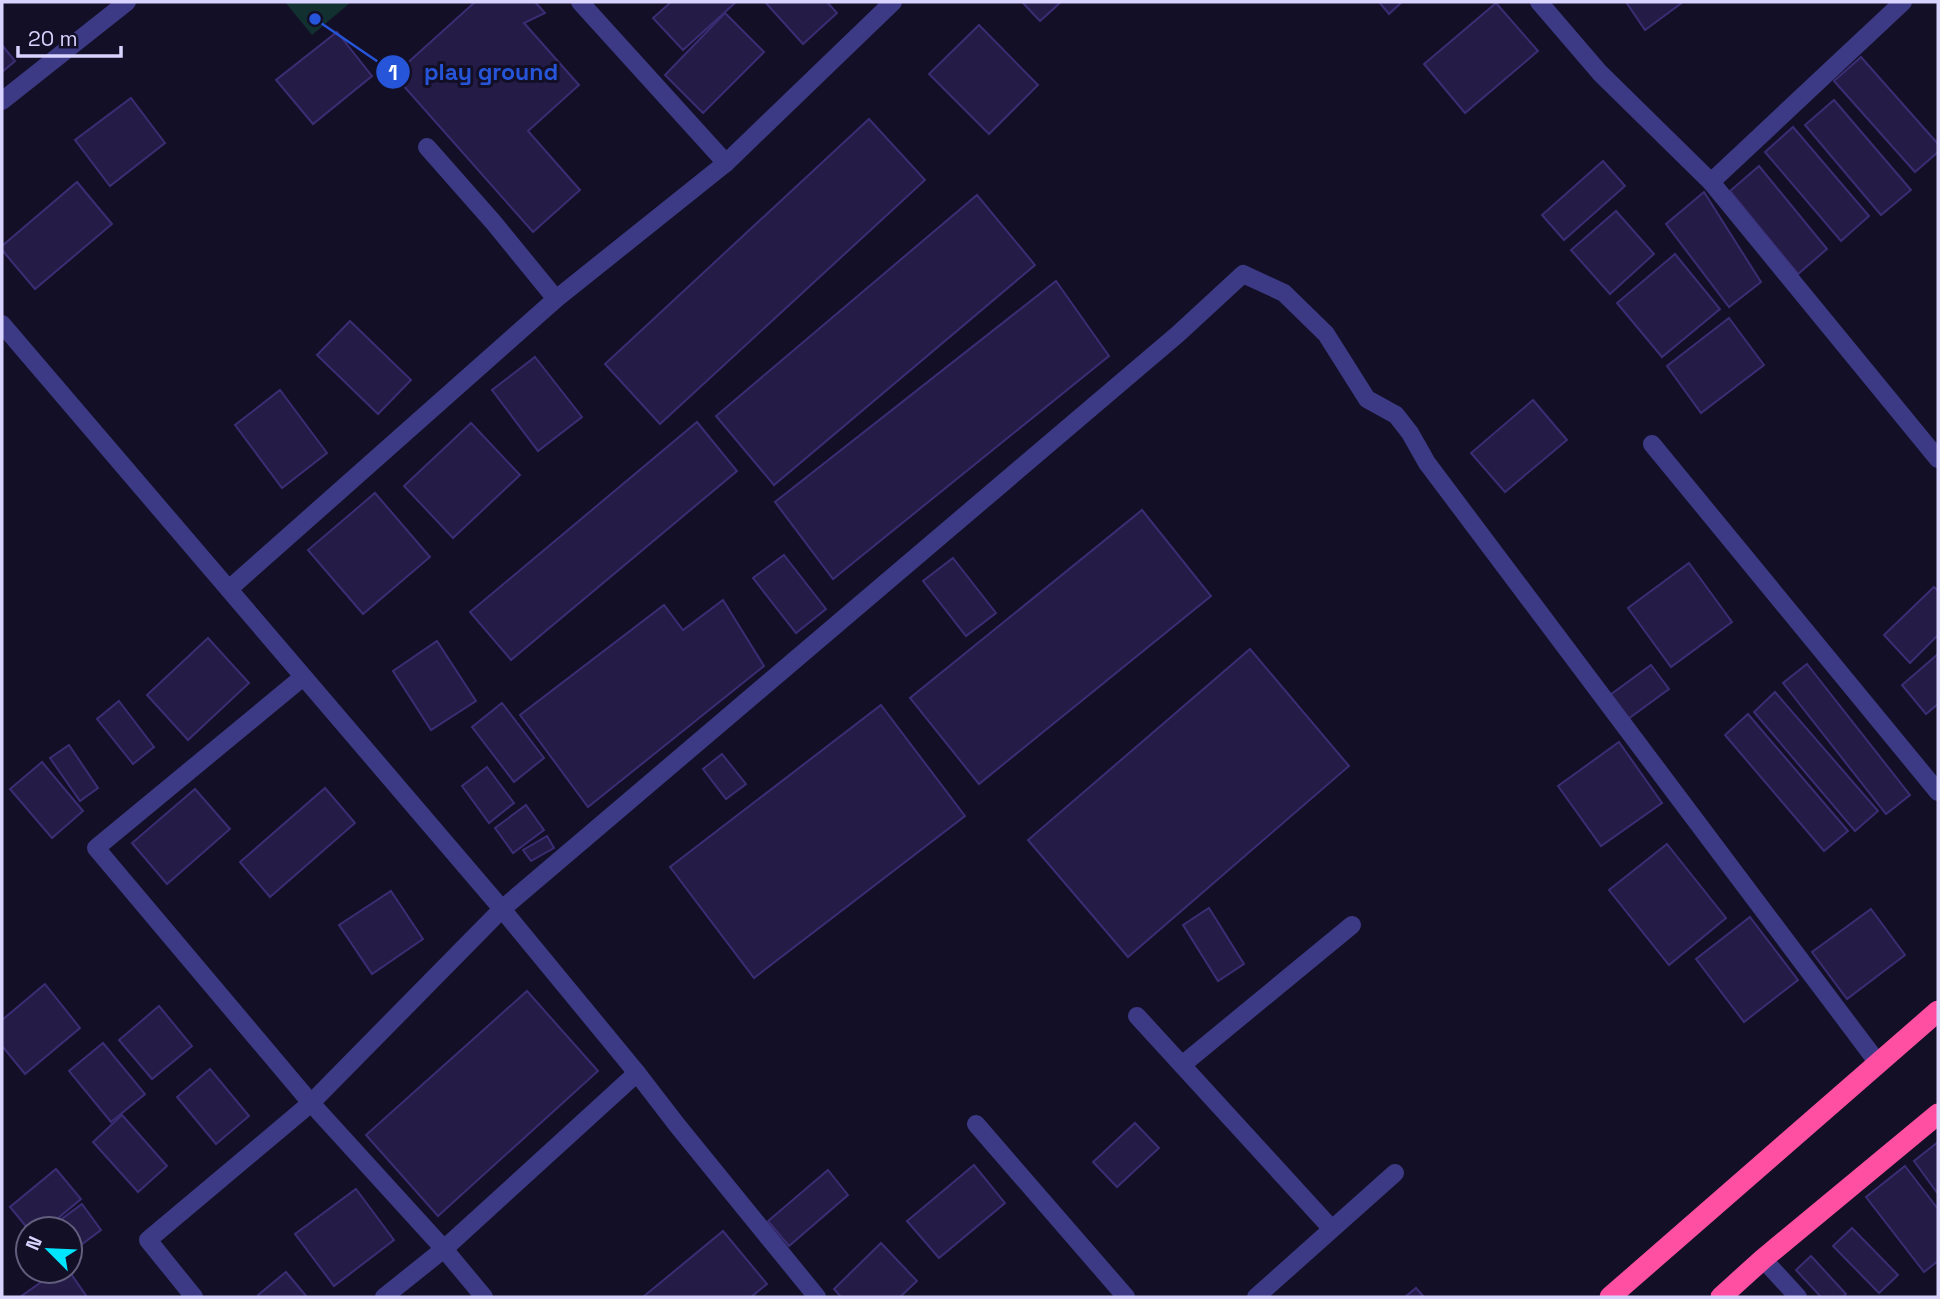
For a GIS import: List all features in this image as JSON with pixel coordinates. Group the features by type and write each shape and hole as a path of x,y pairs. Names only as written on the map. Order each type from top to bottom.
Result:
{"highway":[{"path":"1610,1297 1938,1011"},
{"path":"1721,1297 1938,1114"}],"street":[{"path":"2,101 127,2"},
{"path":"580,2 726,163"},
{"path":"229,589 556,299 726,163 872,8 893,2"},
{"path":"1711,182 1903,2"},
{"path":"1542,3 1600,73 1711,182 1938,459"},
{"path":"427,147 556,299"},
{"path":"194,1297 148,1240 311,1103 502,909 1178,334 1242,274 1284,293 1326,334 1367,399 1396,415 1410,433 1426,463 1878,1063"},
{"path":"2,324 502,909 817,1297"},
{"path":"1652,444 1938,792"},
{"path":"303,677 96,848 311,1103 484,1297"},
{"path":"1182,1065 1352,925"},
{"path":"1137,1016 1331,1228"},
{"path":"384,1297 444,1249 637,1073"},
{"path":"976,1124 1126,1297"},
{"path":"1256,1297 1395,1173"},
{"path":"1763,1259 1798,1297"}],"green space":[{"path":"285,2 351,2 312,35"}],"building":[{"path":"475,2 535,2 545,13 524,23 579,85 528,131 580,190 533,232 394,75"},
{"path":"671,2 736,2 683,50 653,18"},
{"path":"765,2 827,2 837,13 803,44"},
{"path":"1022,2 1061,2 1040,21"},
{"path":"1379,2 1402,2 1389,14"},
{"path":"1626,2 1683,2 1645,30"},
{"path":"1496,3 1538,51 1465,113 1424,64"},
{"path":"725,13 764,52 703,113 665,75"},
{"path":"979,25 1038,85 989,134 929,74"},
{"path":"337,32 372,76 313,124 276,80"},
{"path":"2,45 15,61 2,72"},
{"path":"1861,57 1938,144 1938,152 1915,172 1834,81"},
{"path":"131,98 165,143 110,186 75,140"},
{"path":"1834,100 1911,190 1881,215 1805,125"},
{"path":"869,119 925,180 660,424 605,364"},
{"path":"1793,127 1869,216 1841,241 1765,152"},
{"path":"1603,161 1625,186 1564,240 1542,215"},
{"path":"1759,166 1827,249 1798,274 1730,191"},
{"path":"77,182 112,224 35,289 2,250 2,246"},
{"path":"1704,192 1761,282 1729,307 1666,224"},
{"path":"977,195 1035,265 774,485 716,416"},
{"path":"1616,211 1654,254 1610,294 1571,250"},
{"path":"1675,254 1720,309 1662,357 1617,303"},
{"path":"1056,281 1109,356 833,579 775,502"},
{"path":"1729,318 1764,365 1701,413 1667,366"},
{"path":"350,321 411,380 378,414 317,355"},
{"path":"535,357 582,417 538,451 492,390"},
{"path":"280,390 327,453 282,488 235,425"},
{"path":"1533,400 1567,440 1505,492 1471,453"},
{"path":"697,422 737,471 511,660 470,612"},
{"path":"471,423 520,475 453,538 404,486"},
{"path":"375,493 430,557 363,614 308,550"},
{"path":"1142,510 1211,596 979,784 910,698"},
{"path":"784,555 826,609 796,633 753,578"},
{"path":"953,558 996,613 966,636 923,581"},
{"path":"1689,563 1732,622 1671,667 1628,608"},
{"path":"1934,587 1938,591 1938,635 1910,663 1884,635"},
{"path":"723,600 764,666 588,807 520,715 664,605 683,630"},
{"path":"208,638 249,683 188,740 147,695"},
{"path":"437,641 476,701 431,730 393,671"},
{"path":"1250,649 1349,766 1128,957 1028,840"},
{"path":"1938,654 1938,704 1926,714 1902,685"},
{"path":"1807,664 1910,795 1886,814 1783,683"},
{"path":"1651,665 1669,689 1628,719 1610,695"},
{"path":"1775,692 1878,811 1855,831 1754,712"},
{"path":"119,701 154,747 133,764 97,719"},
{"path":"502,703 544,758 514,782 472,727"},
{"path":"881,705 965,816 754,978 670,867"},
{"path":"1748,714 1848,831 1824,851 1725,735"},
{"path":"1619,742 1662,803 1601,846 1558,786"},
{"path":"69,745 98,788 80,801 50,758"},
{"path":"722,754 746,784 726,799 703,769"},
{"path":"42,762 83,811 52,838 10,789"},
{"path":"487,767 514,803 489,823 462,786"},
{"path":"325,788 355,823 270,897 240,862"},
{"path":"195,789 230,829 167,884 132,843"},
{"path":"526,805 544,830 513,853 495,828"},
{"path":"547,836 554,848 531,861 523,850"},
{"path":"1667,844 1726,918 1669,965 1609,890"},
{"path":"391,891 423,939 372,974 339,925"},
{"path":"1209,908 1244,964 1218,981 1183,925"},
{"path":"1871,909 1905,955 1847,999 1812,952"},
{"path":"1750,917 1798,980 1744,1022 1696,959"},
{"path":"45,984 80,1028 25,1074 2,1046 2,1020"},
{"path":"527,991 598,1071 438,1216 366,1135"},
{"path":"159,1006 192,1046 152,1079 119,1040"},
{"path":"103,1043 145,1094 111,1122 69,1071"},
{"path":"210,1069 249,1116 216,1144 177,1097"},
{"path":"122,1115 167,1166 138,1192 93,1142"},
{"path":"1135,1123 1159,1148 1117,1187 1093,1162"},
{"path":"1938,1142 1938,1194 1914,1161"},
{"path":"974,1165 1005,1203 939,1258 907,1221"},
{"path":"1905,1166 1938,1209 1938,1261 1924,1272 1866,1197"},
{"path":"56,1169 81,1199 62,1215 17,1215 10,1207"},
{"path":"828,1170 848,1195 789,1246 768,1221"},
{"path":"356,1189 394,1240 334,1286 295,1234"},
{"path":"82,1204 101,1230 84,1243 84,1215 67,1215"},
{"path":"1852,1228 1898,1275 1879,1293 1833,1246"},
{"path":"723,1231 767,1284 751,1297 643,1297"},
{"path":"881,1243 917,1281 900,1297 841,1297 834,1289"},
{"path":"1811,1256 1846,1294 1843,1297 1821,1297 1796,1270"},
{"path":"286,1272 307,1297 258,1295"},
{"path":"37,1285 79,1285 87,1297 20,1297"},
{"path":"1416,1288 1424,1297 1405,1297"}],"place":[{"name":"play ground","path":"315,19"}]}
